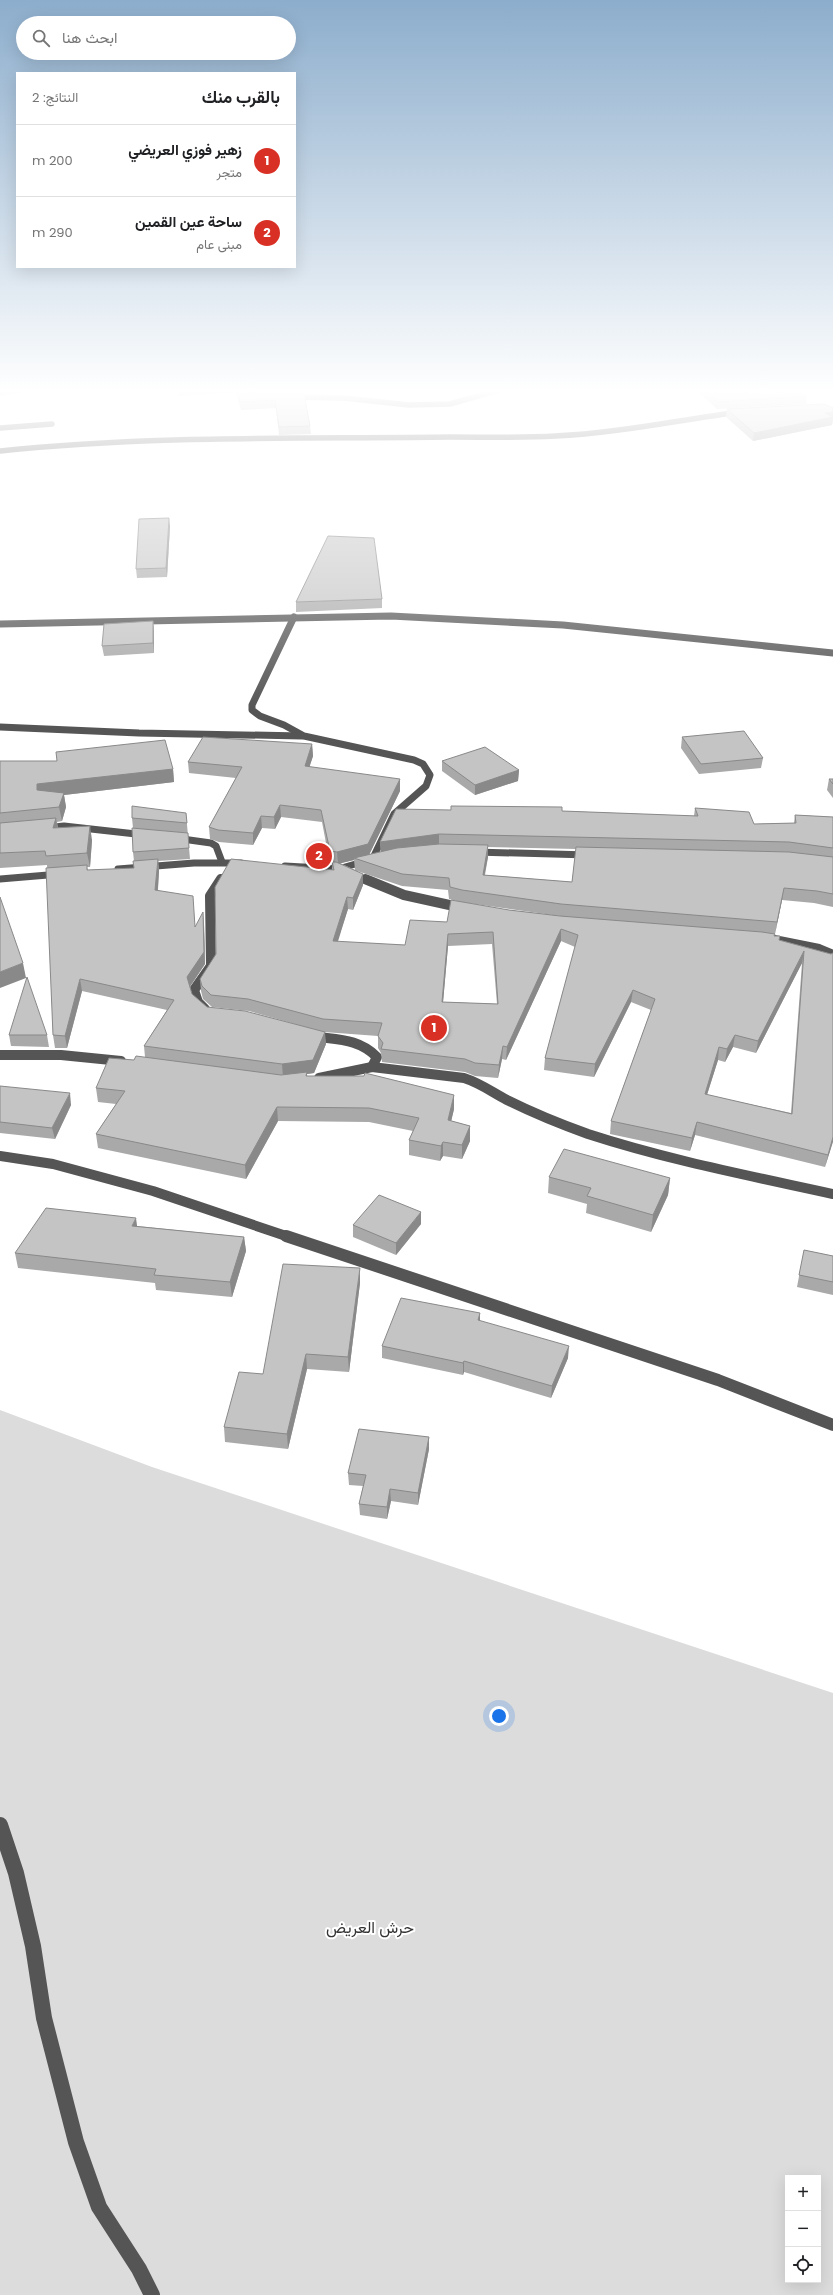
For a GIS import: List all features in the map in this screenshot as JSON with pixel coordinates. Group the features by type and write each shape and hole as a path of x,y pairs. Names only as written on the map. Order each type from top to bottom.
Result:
{"street":[{"path":"0,624 219,621 294,617 391,616 529,623 649,633 833,653"},
{"path":"294,617 252,708 260,716 284,725 304,736"},
{"path":"0,727 34,727 139,733 304,736 402,757 423,764 428,770 430,780 426,786 394,814 372,860"},
{"path":"37,829 64,826 152,836"},
{"path":"167,837 211,843 216,846 227,862"},
{"path":"470,852 601,856"},
{"path":"338,869 384,857"},
{"path":"217,1014 210,1013 198,1002 194,990 211,966 210,896 227,862"},
{"path":"109,870 227,862 246,864"},
{"path":"277,865 338,869 404,895 471,909"},
{"path":"0,879 70,873"},
{"path":"762,939 796,944 833,954"},
{"path":"303,1033 322,1038 347,1039 368,1046 377,1057 372,1067"},
{"path":"0,1055 41,1053 94,1056 132,1063"},
{"path":"306,1080 372,1067 464,1078 478,1082 506,1099 547,1119 589,1134 686,1162 833,1194"},
{"path":"0,1156 54,1164 153,1191 476,1301 718,1380 833,1425"},
{"path":"0,1825 16,1873 33,1946 44,2018 76,2142 99,2207 140,2269 152,2295"}],"green space":[{"name":"حرش العريض","path":"0,1410 152,1467 833,1693 833,2295 0,2295"}],"building":[{"path":"169,518 166,568 136,569 139,519"},
{"path":"328,536 374,538 382,599 296,602"},
{"path":"153,621 153,643 102,646 104,624"},
{"path":"744,731 763,758 701,764 682,737"},
{"path":"203,737 312,744 305,766 400,779 368,844 337,852 330,851 321,810 280,805 274,817 261,816 253,833 218,830 209,827 242,767 188,762"},
{"path":"165,740 173,769 37,784 37,790 64,793 59,807 0,813 0,761 57,761 56,752"},
{"path":"485,747 519,770 475,785 442,761"},
{"path":"132,806 186,813 187,823 132,818"},
{"path":"451,806 562,807 562,811 698,816 695,808 749,812 754,824 796,823 795,815 833,817 833,848 789,842 439,834 380,842 396,809 451,810"},
{"path":"56,818 53,828 90,826 87,853 46,856 45,851 0,853 0,823"},
{"path":"132,828 188,833 189,848 133,852"},
{"path":"439,844 488,845 483,875 572,882 576,847 789,852 833,857 833,894 784,888 777,922 561,904 462,890 450,887 449,878 402,874 354,858 397,848"},
{"path":"158,859 155,890 193,896 195,927 203,912 204,952 187,977 192,994 207,1007 245,1011 325,1032 313,1060 282,1064 144,1046 174,1000 80,979 65,1036 53,1035 46,868 87,865 87,870 134,868 133,861"},
{"path":"231,859 334,870 332,862 336,862 363,874 353,898 347,897 333,941 405,945 410,920 447,922 451,900 509,910 560,916 762,932 775,934 774,936 780,936 779,940 831,954 833,953 833,1137 828,1155 697,1122 692,1138 611,1121 655,999 633,990 595,1064 545,1058 578,935 561,929 507,1047 503,1046 499,1065 475,1063 465,1059 381,1049 383,1043 378,1036 382,1023 323,1019 248,999 211,995 202,986 200,979 216,954 215,887","holes":["493,932 498,1004 442,1002 448,934","804,951 792,1114 705,1094 719,1047 727,1049 735,1035 758,1041"]},
{"path":"0,897 23,963 0,972"},
{"path":"27,977 47,1035 9,1035"},
{"path":"136,1056 281,1075 307,1072 306,1076 364,1076 365,1073 454,1095 448,1120 470,1126 462,1145 443,1142 441,1146 409,1140 419,1118 369,1108 277,1107 245,1165 96,1134 125,1091 96,1088 109,1058 134,1060"},
{"path":"0,1086 70,1093 52,1128 0,1122"},
{"path":"564,1149 670,1178 653,1215 587,1196 591,1188 549,1177"},
{"path":"379,1195 421,1212 396,1243 353,1225"},
{"path":"46,1208 136,1218 132,1226 244,1237 230,1282 154,1275 156,1269 15,1253"},
{"path":"804,1250 833,1256 833,1282 799,1275"},
{"path":"283,1264 360,1268 348,1357 306,1354 287,1434 224,1427 239,1372 263,1374"},
{"path":"401,1298 480,1313 478,1320 569,1346 552,1386 464,1361 463,1363 382,1346"},
{"path":"359,1429 429,1437 418,1493 390,1489 387,1507 359,1504 366,1475 348,1473"}],"place":[{"name":"ساحة عين القمين","path":"319,856"},
{"name":"زهير فوزي العريضي","path":"434,1028"}]}
